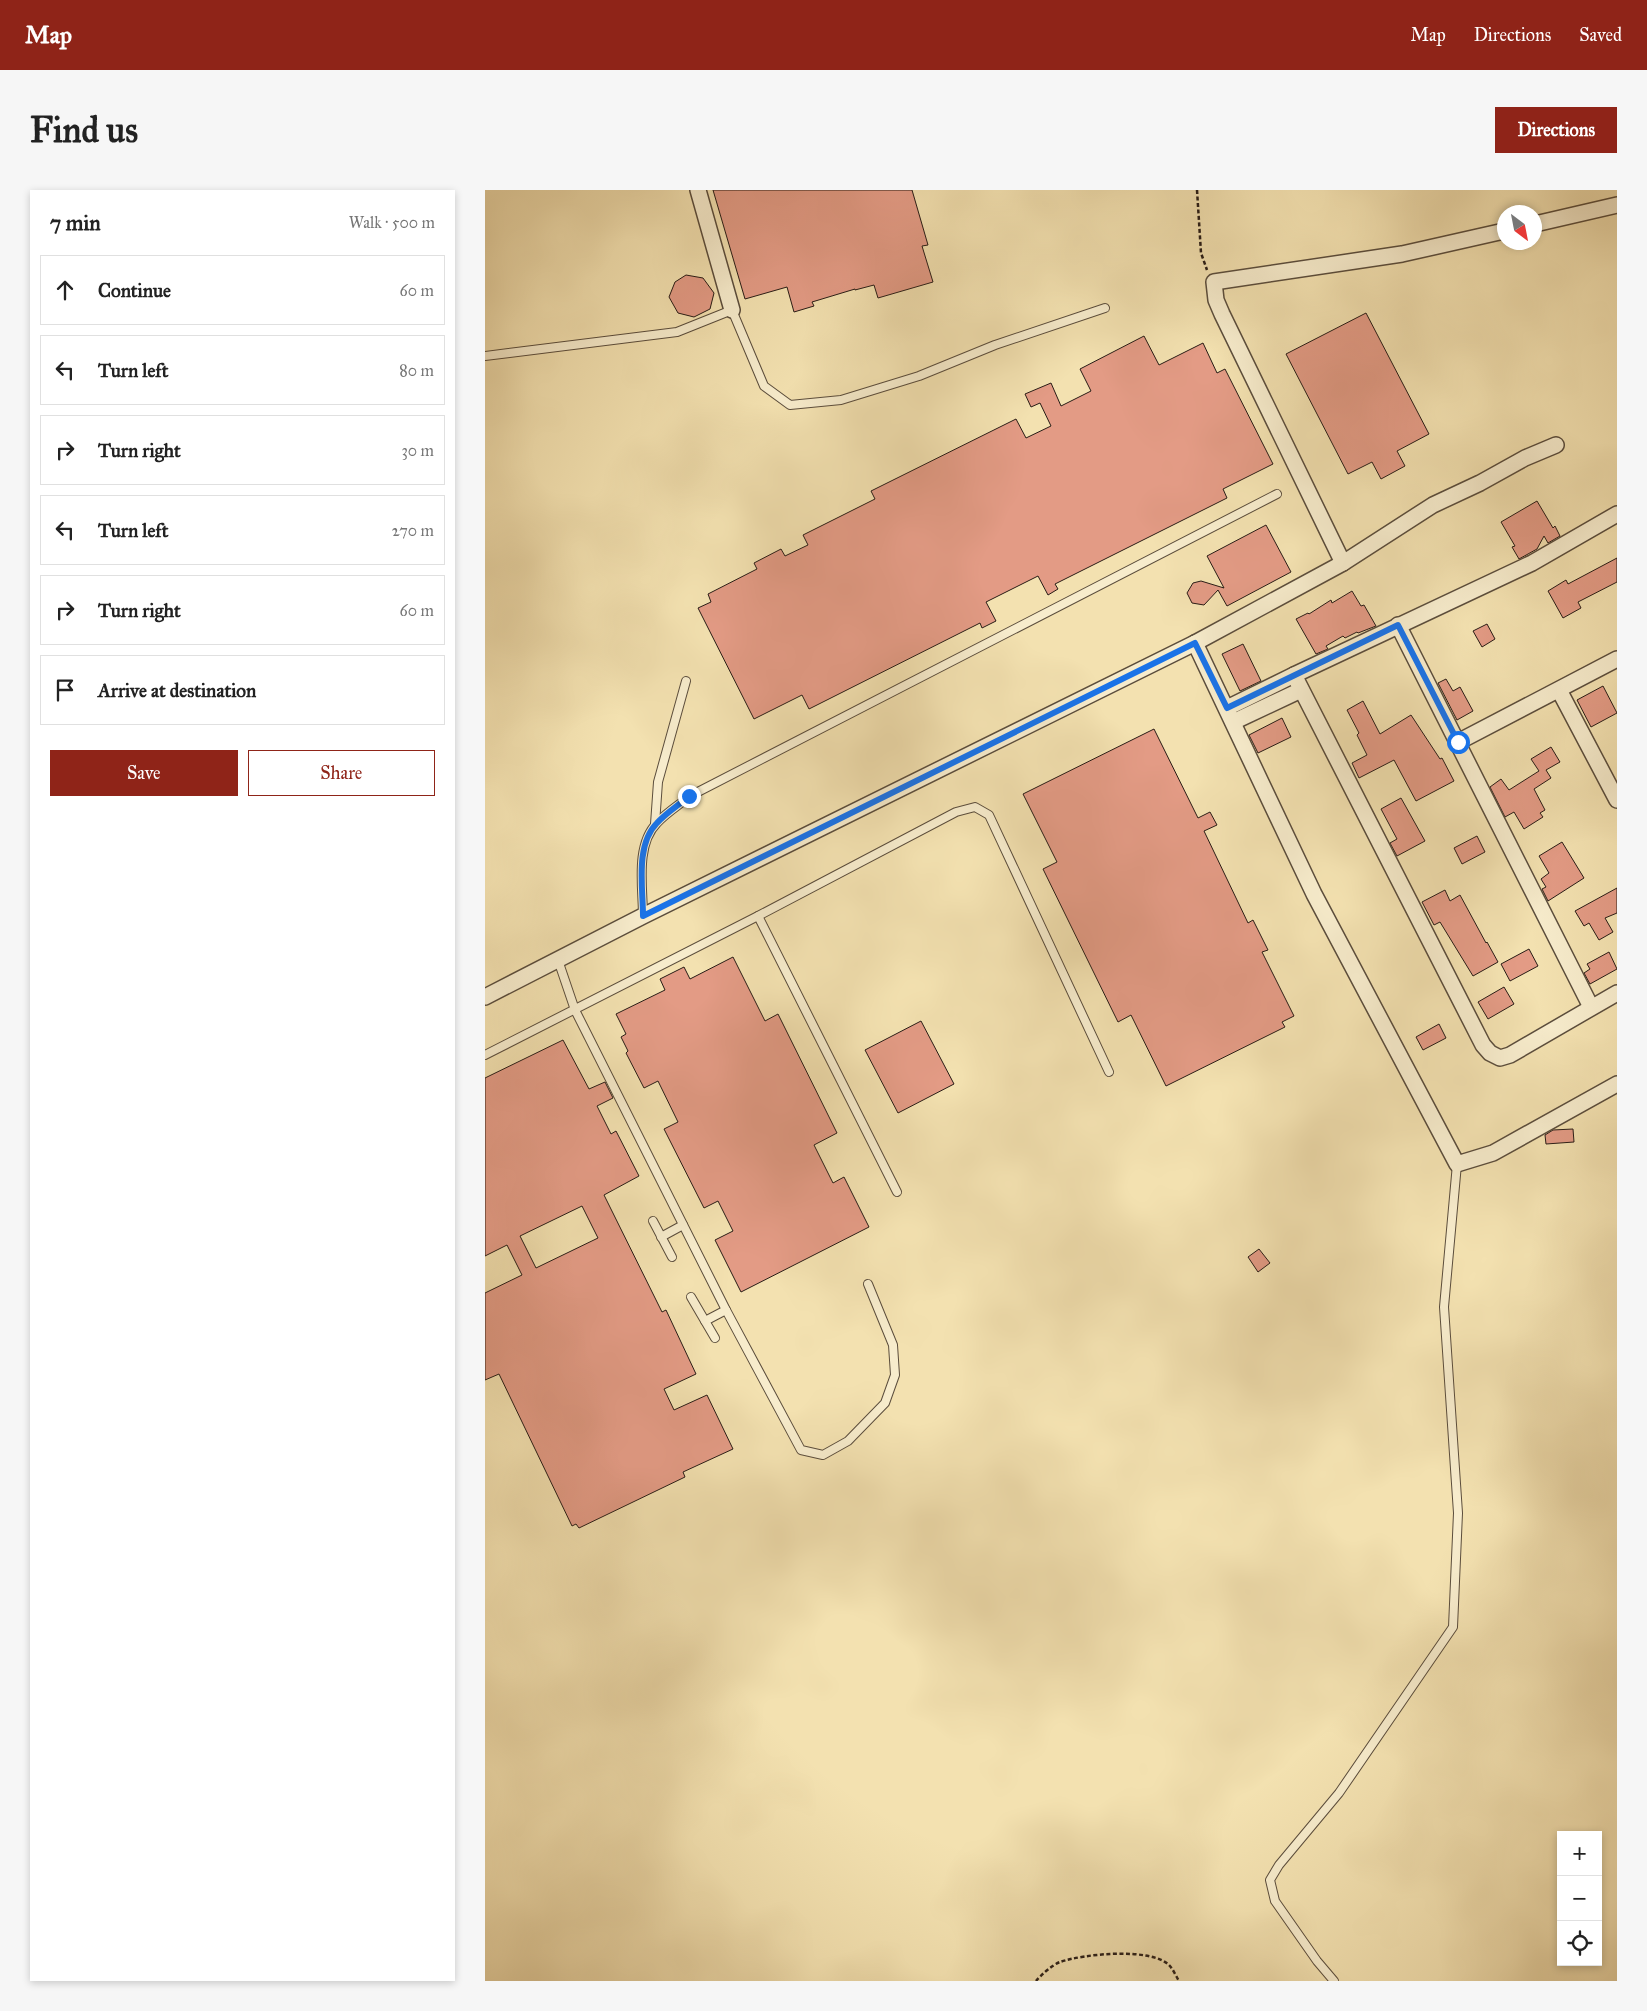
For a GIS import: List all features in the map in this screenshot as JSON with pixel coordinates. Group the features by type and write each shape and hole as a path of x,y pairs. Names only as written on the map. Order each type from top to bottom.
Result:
{"street":[{"path":"698,190 732,310"},
{"path":"1542,222 1617,205"},
{"path":"1343,563 1222,314 1216,300 1213,282 1402,254 1497,233"},
{"path":"485,997 643,916 1195,643 1343,563 1433,505 1480,483 1525,458 1556,445"},
{"path":"1227,708 1398,625 1532,563 1617,514"},
{"path":"1398,625 1591,1007"},
{"path":"1195,643 1314,894 1457,1164 1493,1154 1617,1084"},
{"path":"1458,742 1617,659"},
{"path":"1293,676 1483,1045 1490,1053 1500,1058 1510,1055 1617,993"},
{"path":"1233,722 1301,690"},
{"path":"1559,690 1616,795"}],"lane":[{"path":"485,356 677,332 732,310 764,386 790,405 841,400 911,378 995,345 1105,308"},
{"path":"655,824 689,796 1277,494"},
{"path":"643,916 642,860 645,844 655,824 658,782 686,681"},
{"path":"485,1055 758,916 956,812 975,807 989,815 1109,1072"},
{"path":"758,916 897,1192"},
{"path":"558,960 575,1010 726,1310 801,1450 823,1454 849,1442 885,1403 895,1375 893,1345 868,1284"},
{"path":"1334,1981 1317,1961 1275,1901 1270,1880 1279,1865 1339,1793 1453,1627 1458,1514 1444,1308 1457,1164"},
{"path":"653,1221 672,1257"},
{"path":"661,1237 683,1225"},
{"path":"691,1297 715,1338"},
{"path":"705,1321 726,1310"}],"path":[{"path":"1197,190 1201,253 1213,282"},
{"path":"1036,1981 1058,1963 1081,1956 1104,1954 1150,1956 1169,1964 1179,1981"}],"building":[{"path":"713,190 912,190 928,245 922,246 933,282 878,298 874,285 855,289 812,302 814,306 794,312 787,287 745,299"},
{"path":"686,275 703,278 714,293 710,309 694,317 678,313 669,297 675,282"},
{"path":"1366,313 1429,434 1397,451 1405,466 1381,479 1372,462 1348,474 1286,354"},
{"path":"1144,336 1159,365 1203,343 1217,373 1225,369 1273,464 1223,489 1227,498 1055,584 1058,589 1048,595 1038,576 986,602 996,621 982,628 980,623 809,709 802,695 754,719 698,608 711,602 708,594 757,569 754,563 781,549 785,556 808,545 803,535 875,499 871,491 1016,419 1026,438 1051,426 1040,403 1031,407 1025,394 1051,383 1061,406 1091,391 1080,369"},
{"path":"1537,501 1560,536 1548,543 1544,536 1537,549 1519,559 1512,547 1515,546 1501,522"},
{"path":"1266,525 1291,572 1227,606 1218,590 1204,605 1192,603 1187,593 1193,583 1201,581 1224,588 1207,556"},
{"path":"1617,558 1617,582 1578,602 1581,608 1563,618 1548,591 1566,580 1568,584"},
{"path":"1352,591 1361,606 1364,605 1376,626 1345,638 1343,636 1326,646 1328,649 1316,654 1296,619 1309,614 1331,600 1332,603"},
{"path":"1487,624 1495,639 1482,647 1473,631"},
{"path":"1243,644 1261,681 1240,691 1222,654"},
{"path":"1446,679 1453,691 1460,687 1473,711 1457,720 1438,683"},
{"path":"1603,686 1617,713 1591,727 1577,700"},
{"path":"1363,701 1380,734 1411,715 1440,759 1442,758 1454,781 1416,801 1394,760 1359,778 1352,763 1367,755 1357,735 1359,733 1347,710"},
{"path":"1282,718 1291,737 1258,753 1249,735"},
{"path":"1154,729 1198,818 1210,812 1217,825 1204,831 1248,923 1253,920 1268,950 1262,952 1294,1016 1282,1022 1285,1027 1166,1086 1131,1015 1118,1022 1043,869 1057,862 1023,794"},
{"path":"1551,747 1560,762 1546,770 1551,778 1534,789 1545,810 1540,813 1543,817 1524,829 1514,812 1505,817 1490,787 1501,779 1509,790 1539,771 1531,759"},
{"path":"1401,798 1425,841 1397,856 1390,843 1397,839 1381,809"},
{"path":"1477,836 1485,852 1462,864 1454,848"},
{"path":"1562,842 1584,878 1548,901 1542,889 1546,887 1541,879 1549,873 1539,856"},
{"path":"1617,888 1617,913 1605,918 1613,932 1599,940 1589,923 1584,926 1575,911"},
{"path":"1445,890 1450,901 1460,895 1498,962 1473,976 1440,922 1434,925 1422,902"},
{"path":"1529,949 1538,966 1510,981 1501,964"},
{"path":"1609,952 1617,969 1590,984 1584,973 1590,969 1587,964"},
{"path":"733,957 765,1021 778,1014 837,1133 814,1145 833,1183 844,1177 869,1227 741,1292 715,1240 733,1231 718,1201 704,1208 664,1129 678,1122 658,1081 644,1088 626,1053 628,1051 621,1037 626,1034 616,1014 665,990 660,979 684,967 690,979"},
{"path":"1504,987 1514,1004 1488,1019 1478,1002"},
{"path":"921,1021 954,1084 898,1113 865,1050"},
{"path":"1439,1024 1446,1038 1423,1050 1416,1037"},
{"path":"563,1040 589,1089 605,1082 613,1098 597,1106 611,1134 616,1131 639,1176 604,1195 662,1312 666,1310 696,1374 664,1389 674,1410 707,1395 733,1449 683,1472 685,1477 579,1528 576,1524 572,1526 499,1374 485,1380 485,1293 522,1275 507,1245 485,1256 485,1078","holes":["582,1206 598,1238 536,1268 520,1236"]},
{"path":"1573,1129 1574,1142 1546,1144 1545,1135 1553,1130"},
{"path":"1259,1249 1270,1263 1258,1272 1248,1257"}],"route":[{"path":"689,796 655,824 645,844 642,860 643,916 1195,643 1227,708 1398,625 1458,742"}]}
